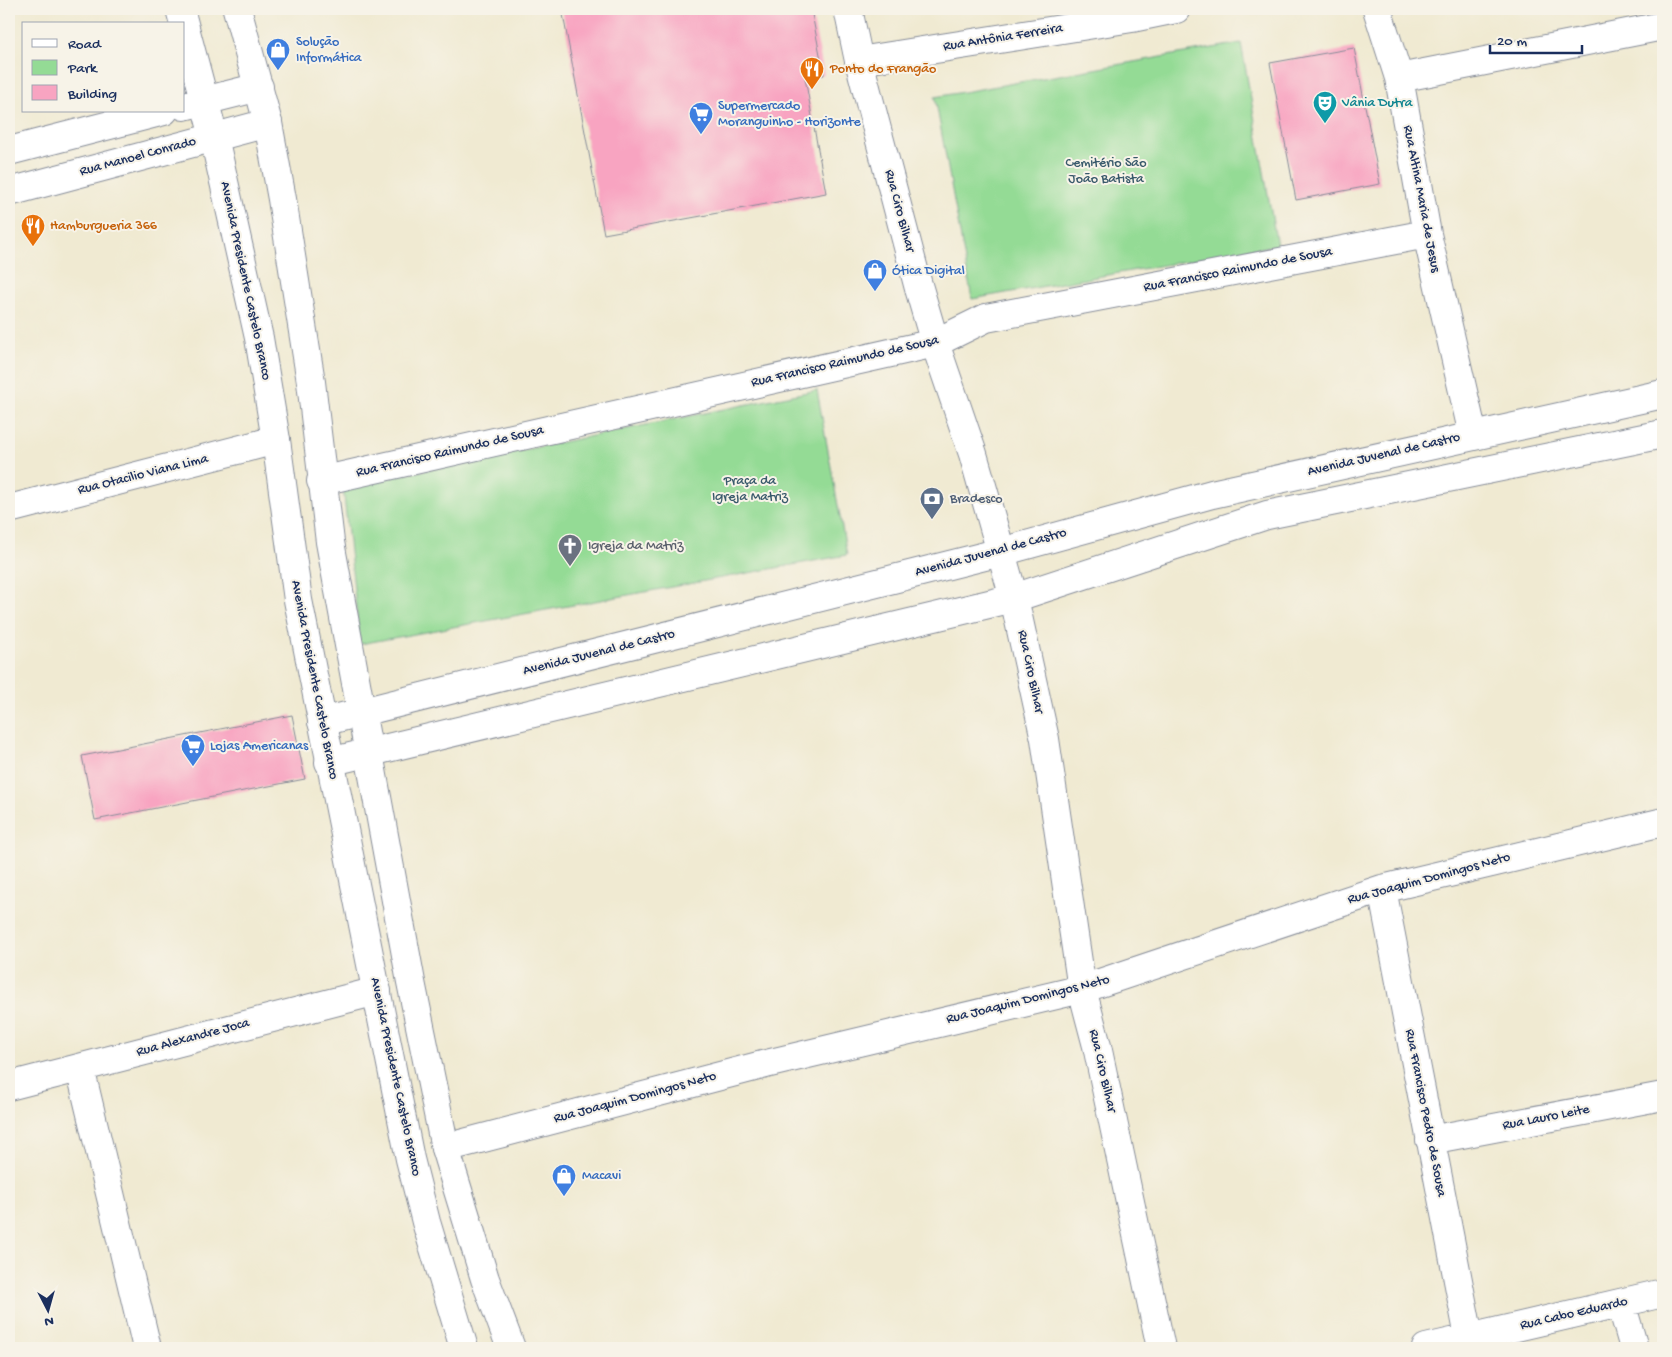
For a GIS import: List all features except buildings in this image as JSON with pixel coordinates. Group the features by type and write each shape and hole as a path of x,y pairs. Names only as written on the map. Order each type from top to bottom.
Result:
{"street":[{"name":"Avenida Presidente Castelo Branco","path":"180,9 182,22"},
{"path":"237,9 268,123 311,382 321,481 411,982 445,1148 485,1279 510,1348"},
{"name":"Rua Ciro Bilhar","path":"848,9 859,61 935,343 973,454 1014,598 1045,739 1082,989 1097,1046 1161,1348"},
{"name":"Rua Antônia Ferreira","path":"859,61 1132,18 1176,9"},
{"name":"Rua Altina Maria de Jesus","path":"1378,9 1400,78 1427,234 1473,435"},
{"path":"1400,78 1663,26"},
{"name":"Avenida Presidente Castelo Branco","path":"185,43 194,104 214,137 259,338 276,440 298,600 410,1159 426,1222 464,1348"},
{"path":"194,104 259,87"},
{"path":"9,151 160,112"},
{"name":"Rua Manoel Conrado","path":"9,192 268,123"},
{"name":"Rua Francisco Raimundo de Sousa","path":"321,481 935,343 986,318 1427,234"},
{"name":"Avenida Juvenal de Castro","path":"322,722 1001,552 1212,494 1663,394"},
{"path":"329,762 1014,598 1266,514 1663,434"},
{"name":"Rua Otacilio Viana Lima","path":"9,509 276,440"},
{"name":"Rua Joaquim Domingos Neto","path":"445,1148 766,1064 1082,989 1382,888 1663,822"},
{"name":"Rua Francisco Pedro de Sousa","path":"1382,888 1469,1337"},
{"name":"Rua Alexandre Joca","path":"9,1086 377,991"},
{"path":"80,1068 146,1348"},
{"name":"Rua Lauro Leite","path":"1430,1140 1663,1096"},
{"name":"Rua Cabo Eduardo","path":"1426,1348 1663,1293"},
{"path":"1621,1303 1634,1348"}],"green space":[{"name":"Cemitério São João Batista","path":"1241,43 1277,245 972,299 935,97"},
{"name":"Praça da Igreja Matriz","path":"817,390 847,555 360,644 343,487"}],"place":[{"name":"Solução Informática","path":"278,71"},
{"name":"Ponto do Frangão","path":"812,90"},
{"name":"Vânia Dutra","path":"1325,124"},
{"name":"Supermercado Moranguinho - Horizonte","path":"701,135"},
{"name":"Hamburgueria 366","path":"33,247"},
{"name":"Ótica Digital","path":"875,292"},
{"name":"Bradesco","path":"932,520"},
{"name":"Igreja da Matriz","path":"570,567"},
{"name":"Lojas Americanas","path":"193,767"},
{"name":"Macavi","path":"564,1197"}]}
